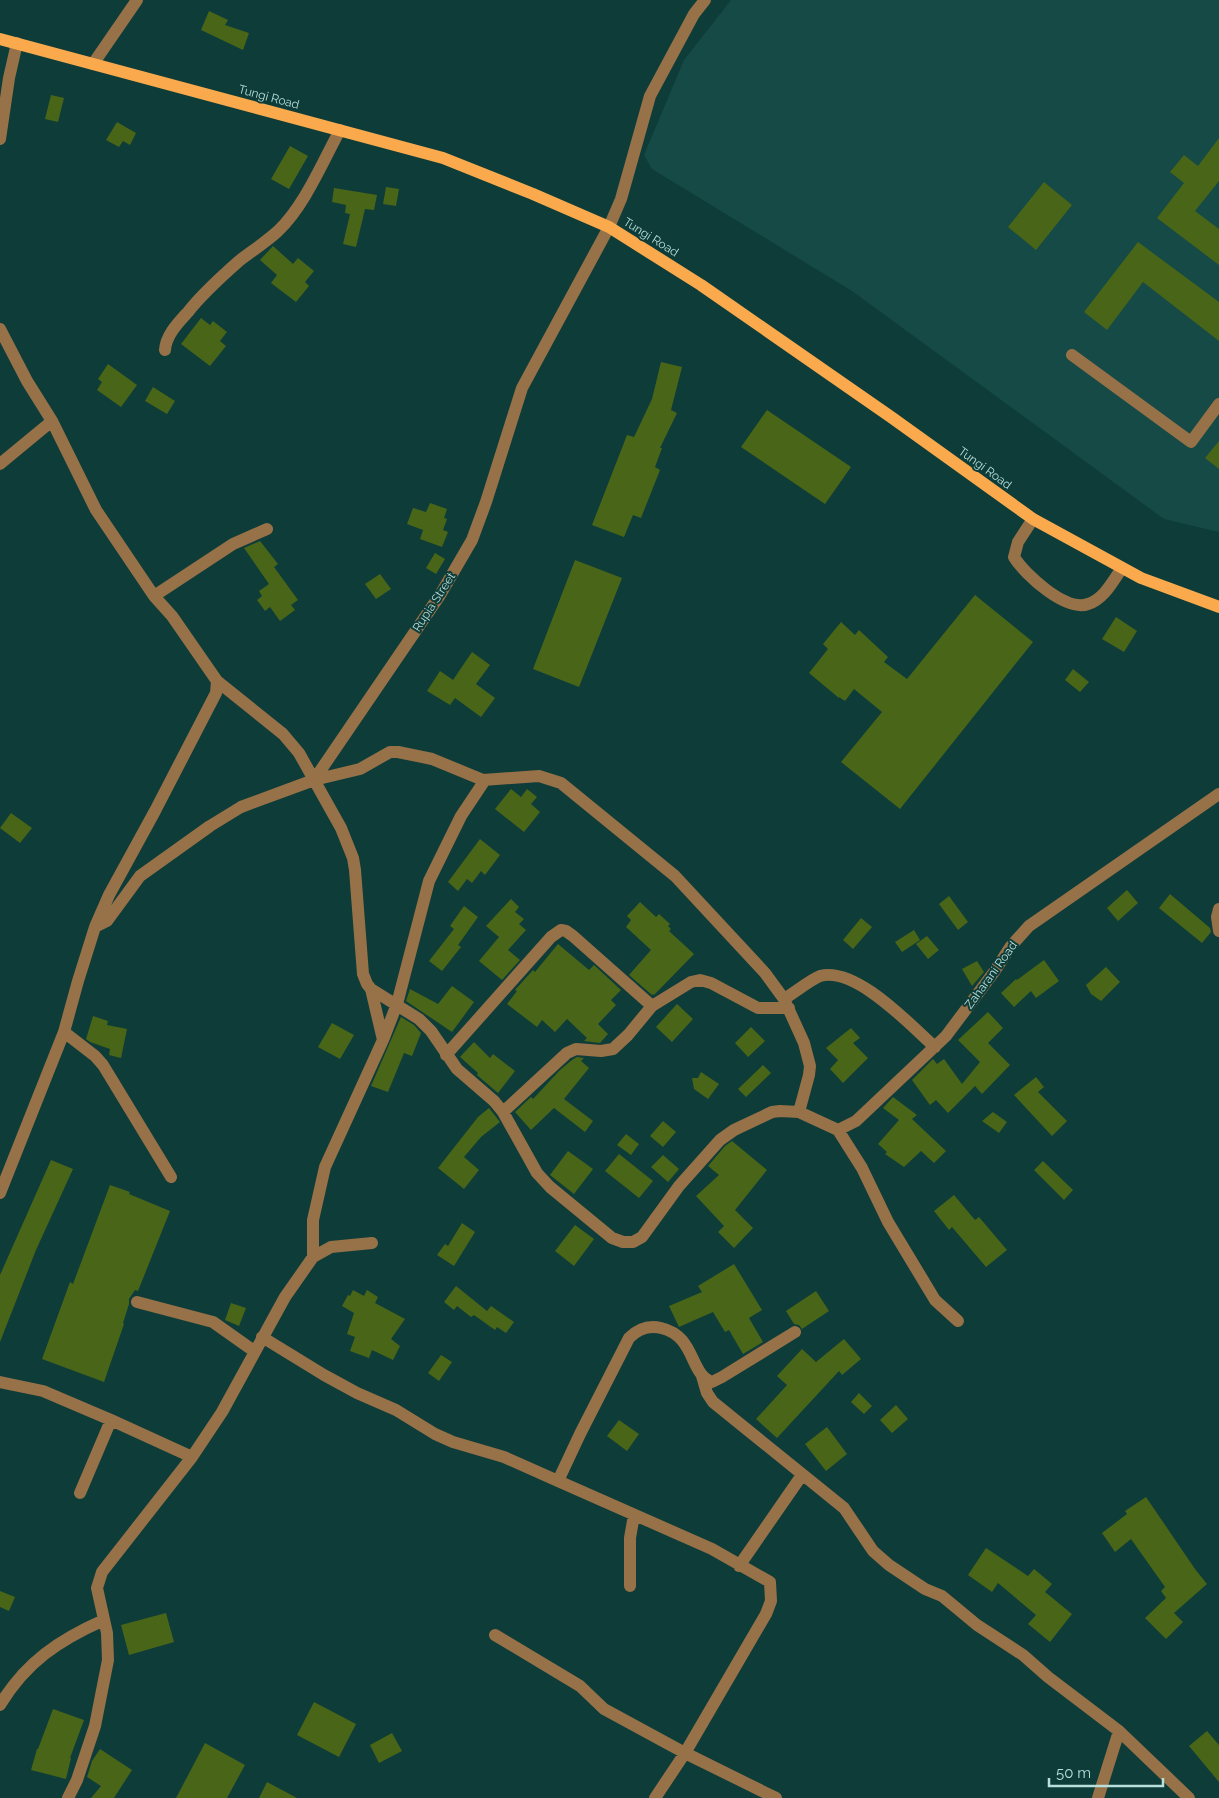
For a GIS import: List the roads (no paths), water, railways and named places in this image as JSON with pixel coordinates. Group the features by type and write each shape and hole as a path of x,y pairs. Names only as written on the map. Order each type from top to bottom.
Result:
{"main road":[{"name":"Tungi Road","path":"0,38 443,158 610,227 701,285 1034,519 1141,578 1219,607"}],"street":[{"path":"93,64 137,0"},
{"name":"Rupia Street","path":"314,780 440,595 472,540 522,388 610,227 622,199 650,96 694,14 705,0"},
{"path":"0,139 9,78 17,43"},
{"path":"165,350 173,329 192,306 239,262 278,231 290,218 340,130"},
{"path":"0,329 27,381 52,421 96,510 154,596 172,616 217,681 283,734 298,754 341,828 353,858 357,882 363,974 367,984 426,1026 446,1055 464,1076 494,1101 503,1112 537,1173 550,1187 612,1238 623,1242 633,1242 642,1237 679,1186 726,1134 772,1112 799,1112 838,1130 862,1168 888,1222 935,1300 958,1321"},
{"path":"1072,355 1191,442 1219,404"},
{"path":"0,464 52,421"},
{"path":"1034,519 1018,542 1014,557 1019,566 1034,580 1067,603 1080,606 1090,604 1102,595 1122,568"},
{"path":"154,596 233,544 268,529"},
{"path":"0,1193 64,1032 95,927 109,895 216,693 217,681"},
{"path":"95,927 107,921 140,876 210,826 241,807 314,780 360,769 390,752 432,759 485,780 539,776 561,782 675,876 765,973 786,1004 804,1043 810,1066 799,1112"},
{"path":"313,1257 313,1220 325,1167 383,1040 397,1004 429,881 461,816 485,780"},
{"name":"Zaharani Road","path":"838,1130 856,1121 946,1036 1011,946 1030,926 1219,794"},
{"path":"1219,909 1219,931"},
{"path":"446,1055 545,944 561,930 573,936 652,1006"},
{"path":"503,1112 568,1053 576,1049 601,1051 613,1049 628,1035 652,1006 691,982 700,980 711,983 758,1008 786,1004 819,976 846,978 860,984 876,995 935,1047"},
{"path":"372,989 383,1040"},
{"path":"64,1032 95,1056 103,1065 171,1178"},
{"path":"68,1798 95,1726 108,1660 104,1620 97,1588 102,1572 192,1457 222,1412 285,1297 313,1257 331,1246 372,1243"},
{"path":"137,1302 213,1322 254,1351"},
{"path":"558,1481 629,1338 634,1333 648,1327 655,1326 669,1330 684,1342 702,1376 707,1394 714,1402 844,1508 873,1551 889,1565 924,1589 942,1596 977,1625 1023,1655 1048,1677 1118,1731 1189,1798"},
{"path":"702,1376 715,1382 796,1332"},
{"path":"262,1338 357,1393 396,1410 434,1434 504,1457 712,1549 770,1582 769,1608 685,1753 654,1798"},
{"path":"0,1382 43,1391 192,1457"},
{"path":"80,1493 111,1420"},
{"path":"739,1566 802,1475"},
{"path":"630,1586 630,1538 634,1515"},
{"path":"0,1705 15,1681 38,1659 77,1632 104,1620"},
{"path":"495,1635 580,1686 604,1709 685,1753 776,1798"},
{"path":"1098,1798 1118,1731"}]}
